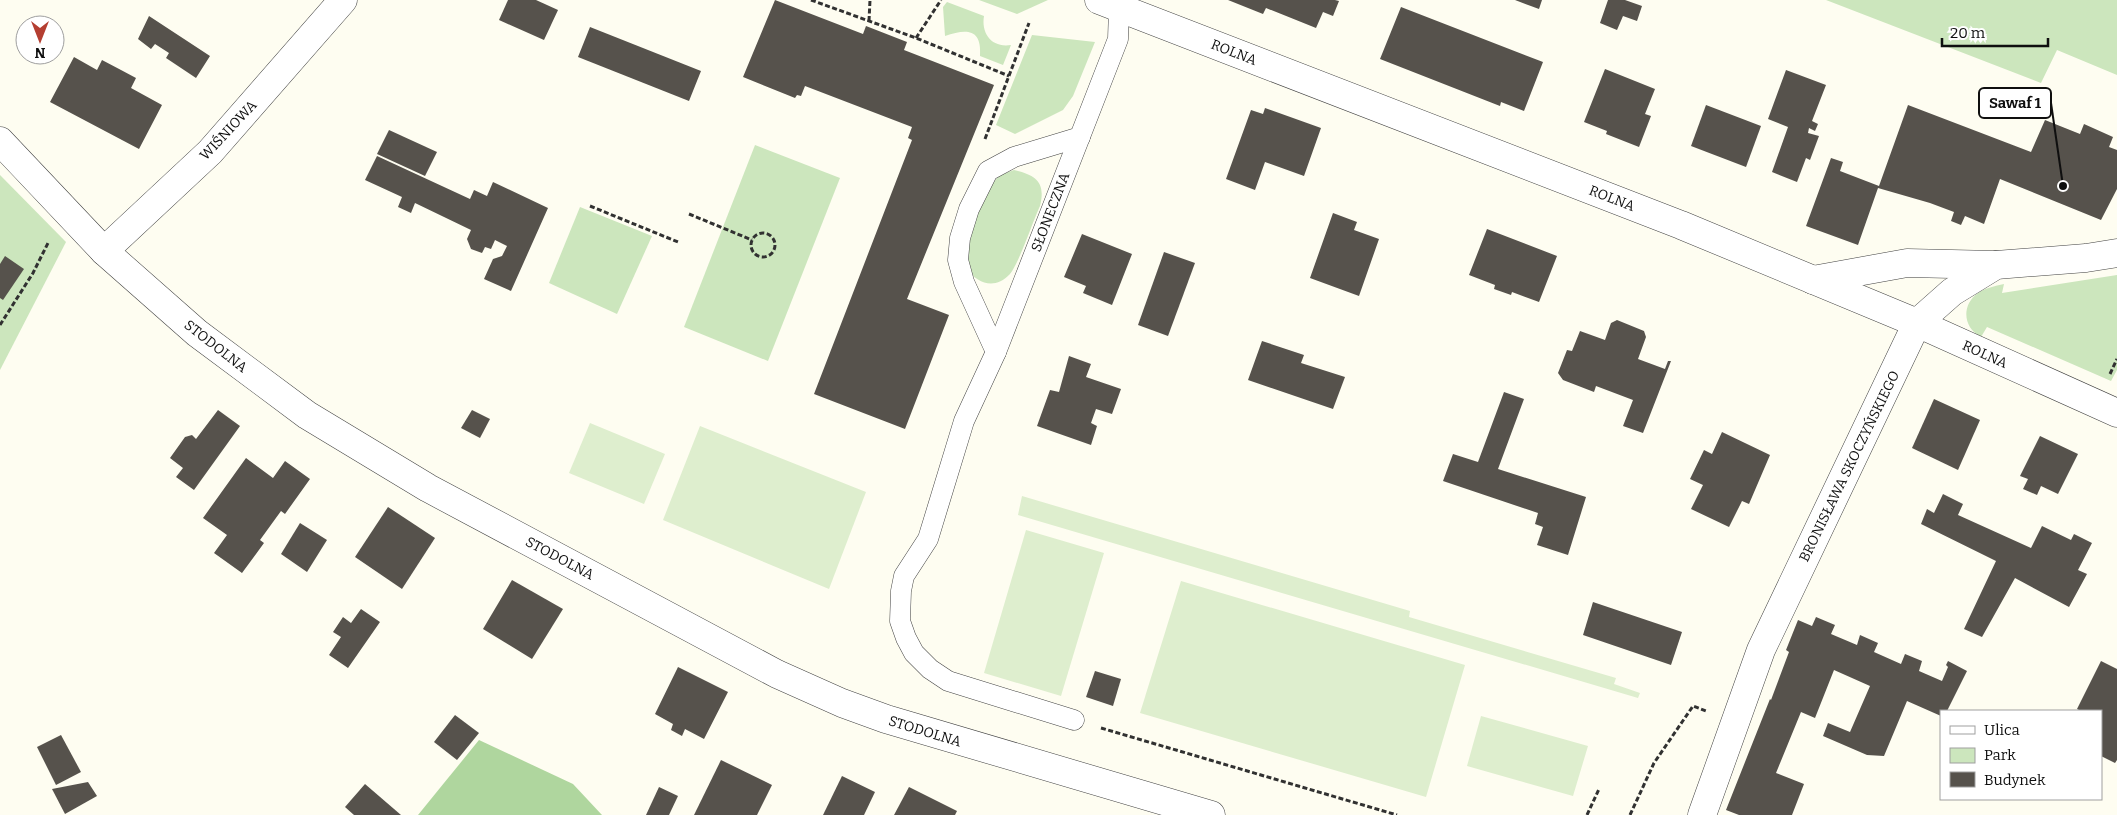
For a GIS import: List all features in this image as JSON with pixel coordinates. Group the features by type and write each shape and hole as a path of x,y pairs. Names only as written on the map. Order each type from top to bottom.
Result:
{"street":[{"name":"WIŚNIOWA","path":"104,251 210,152 344,0"},
{"name":"ROLNA","path":"1113,3 1682,225 1917,323 2117,413"},
{"name":"STODOLNA","path":"0,141 104,251 197,333 307,415 428,488 777,674 842,703 886,719 1211,815"},
{"name":"BRONISŁAWA SKOCZYŃSKIEGO","path":"1702,815 1761,650 1917,323 1952,292 1996,265 2086,258 2117,253"},
{"path":"1813,280 1907,263 1996,265"}],"lane":[{"name":"SŁONECZNA","path":"1074,720 948,681 930,669 914,653 900,621 900,608 904,576 928,538 964,421 996,352 1118,39 1113,3"},
{"path":"996,352 964,282 958,260 960,238 969,209 988,171 1014,157 1080,136"}],"path":[{"path":"812,0 916,38 1009,76"},
{"path":"869,21 870,0"},
{"path":"916,38 942,0"},
{"path":"983,144 1029,23"},
{"path":"590,206 678,242"},
{"path":"689,214 752,240"},
{"path":"766,233 774,239 775,250 766,257 761,257 752,250 752,240 755,235 766,233"},
{"path":"0,325 33,274 49,240"},
{"path":"2108,377 2117,359"},
{"path":"1630,815 1654,763 1693,706 1712,713"},
{"path":"1074,720 1397,815"},
{"path":"1587,815 1599,789"}],"green space":[{"path":"979,0 1048,0 1017,14"},
{"path":"1826,0 2117,0 2117,75 2057,50 2041,83"},
{"path":"947,2 984,16 984,29 989,38 998,44 1011,45 1003,65 980,56 978,40 971,33 960,32 945,36 943,7"},
{"path":"1032,35 1095,42 1073,96 1063,110 1015,134 996,125"},
{"path":"755,145 840,178 768,361 684,327"},
{"path":"1014,170 1028,174 1037,181 1042,191 1042,198 1014,269 1004,279 998,282 987,283 976,278 967,269 970,232 989,187 1000,175"},
{"path":"0,175 66,242 0,370"},
{"path":"580,207 652,236 617,314 549,283"},
{"path":"2117,275 2117,370 2111,381 1987,327 1981,337 1971,328 1966,316 1969,304 1973,298 1990,287 2004,284 2002,293"},
{"path":"590,423 665,454 644,504 569,473"},
{"path":"700,426 866,492 829,589 663,520"},
{"path":"1022,496 1410,611 1409,617 1616,678 1614,684 1640,693 1638,698 1018,515"},
{"path":"1026,530 1104,553 1061,696 984,673"},
{"path":"1181,581 1465,665 1426,797 1140,713"},
{"path":"1481,716 1588,746 1573,796 1467,766"},
{"path":"479,740 573,784 602,815 418,815"}],"building":[{"path":"508,0 536,0 558,10 544,40 499,20"},
{"path":"775,0 863,34 866,26 907,42 904,50 994,85 907,299 949,315 905,429 814,394 912,140 908,138 912,127 805,86 801,96 797,95 795,98 743,77"},
{"path":"1228,0 1339,1 1333,16 1323,12 1316,28 1266,8 1263,14"},
{"path":"1515,0 1542,0 1539,9"},
{"path":"1608,0 1625,0 1642,6 1637,21 1623,16 1617,30 1600,23"},
{"path":"1401,7 1543,62 1524,111 1501,102 1500,106 1380,59"},
{"path":"149,16 210,56 196,78 166,58 169,53 155,44 151,49 138,39"},
{"path":"590,27 701,71 689,101 578,57"},
{"path":"74,57 97,70 102,60 136,78 131,88 162,105 139,149 50,102"},
{"path":"1605,69 1655,89 1645,114 1651,116 1639,147 1606,134 1607,131 1584,122"},
{"path":"1786,70 1826,85 1812,121 1818,124 1815,131 1809,128 1808,133 1819,136 1810,160 1806,158 1797,182 1772,172 1788,127 1768,119"},
{"path":"1706,105 1761,126 1746,167 1691,146"},
{"path":"1908,105 2031,152 2045,120 2080,134 2084,124 2113,137 2109,147 2117,150 2117,189 2101,220 2000,179 1984,224 1965,216 1961,225 1951,221 1954,212 1878,188 1858,245 1806,226 1831,158 1843,162 1840,171 1879,186"},
{"path":"1265,108 1321,128 1304,176 1265,162 1255,190 1226,179 1251,110 1263,114"},
{"path":"389,130 437,152 425,176 377,154"},
{"path":"377,156 470,199 474,190 487,196 493,182 548,208 511,291 484,279 493,259 502,256 507,246 495,240 491,249 485,247 482,253 471,249 467,239 471,230 415,203 411,213 398,207 402,197 365,180"},
{"path":"1333,213 1357,222 1354,230 1379,239 1359,296 1310,278"},
{"path":"1487,229 1557,256 1539,302 1512,292 1511,295 1494,289 1495,285 1469,275"},
{"path":"1082,234 1132,254 1112,305 1083,293 1086,286 1064,277"},
{"path":"1164,252 1195,263 1168,336 1138,325"},
{"path":"5,256 24,269 3,300 0,298 0,264"},
{"path":"1617,320 1644,331 1646,337 1638,359 1665,369 1668,361 1671,361 1643,433 1623,426 1633,400 1596,386 1594,392 1563,380 1558,373 1567,350 1572,351 1580,331 1605,340 1611,323"},
{"path":"1262,341 1304,355 1301,363 1345,377 1333,409 1248,380"},
{"path":"1069,356 1091,364 1086,377 1121,389 1112,414 1096,409 1091,423 1097,426 1091,445 1037,426 1050,390 1059,392"},
{"path":"1504,392 1524,399 1498,469 1586,497 1568,555 1537,545 1543,527 1535,524 1538,513 1443,481 1453,454 1478,462"},
{"path":"1934,399 1980,420 1958,470 1912,448"},
{"path":"218,410 240,426 194,490 176,477 183,468 170,458 185,437 192,435 196,439"},
{"path":"472,410 490,419 480,438 461,428"},
{"path":"1722,432 1770,455 1749,504 1742,501 1729,527 1691,509 1703,485 1690,479 1704,450 1712,454"},
{"path":"2040,436 2078,454 2058,494 2041,486 2037,495 2023,489 2028,479 2020,476"},
{"path":"246,458 273,478 285,461 310,479 285,514 281,511 260,540 264,543 242,573 214,553 227,535 203,518"},
{"path":"1943,494 1963,504 1958,515 2031,548 2042,526 2071,540 2074,534 2092,543 2078,570 2087,574 2069,607 2015,578 1982,637 1964,629 1996,561 1921,524 1927,509 1934,513"},
{"path":"388,507 435,538 402,589 355,557"},
{"path":"300,523 327,540 307,572 281,554"},
{"path":"512,580 563,609 532,659 483,629"},
{"path":"1593,602 1682,632 1671,665 1583,635"},
{"path":"361,609 380,622 348,668 329,655 341,637 333,632 343,617 351,623"},
{"path":"1816,617 1835,625 1831,634 1857,645 1860,635 1878,643 1874,652 1901,664 1905,654 1922,661 1919,671 1942,681 1948,667 1946,665 1948,661 1967,671 1948,710 1940,710 1940,716 1907,701 1884,756 1867,755 1823,736 1828,723 1850,732 1870,686 1834,670 1815,718 1801,712 1776,773 1804,784 1792,815 1739,815 1726,810 1771,700 1789,652 1786,650 1798,620 1812,626"},
{"path":"2101,661 2117,669 2117,760 2115,763 2102,756 2102,710 2077,709"},
{"path":"678,667 728,692 704,739 685,729 682,736 671,730 673,724 655,714"},
{"path":"1095,671 1121,679 1113,706 1086,697"},
{"path":"455,715 479,733 457,760 434,742"},
{"path":"61,735 81,772 56,785 37,747"},
{"path":"721,760 772,785 757,815 694,815"},
{"path":"842,776 875,792 864,815 823,815"},
{"path":"88,782 97,796 65,814 52,789"},
{"path":"365,784 401,815 354,815 345,807"},
{"path":"659,787 678,796 669,815 646,815"},
{"path":"909,787 957,811 955,815 894,815"}],"place":[{"name":"Sawaf 1","path":"2063,186"}]}
